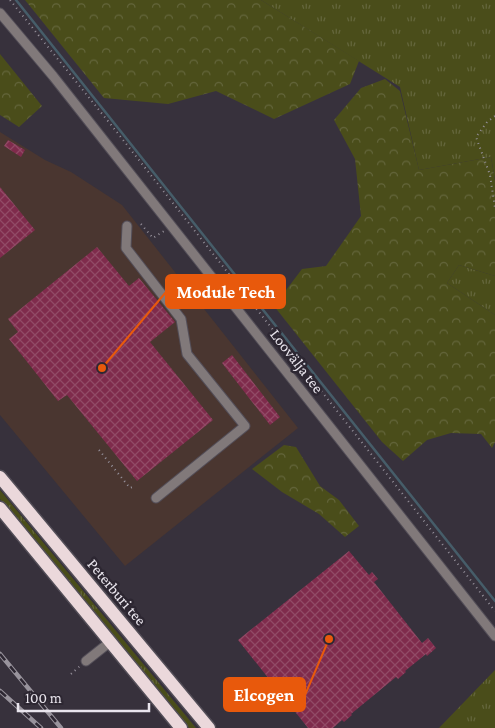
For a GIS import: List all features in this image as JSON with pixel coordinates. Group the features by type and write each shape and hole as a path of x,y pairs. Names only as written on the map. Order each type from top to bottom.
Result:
{"highway":[{"name":"Peterburi tee","path":"0,477 209,728"},
{"path":"0,508 181,728"}],"street":[{"name":"Loovälja tee","path":"0,13 173,224 495,636"},
{"path":"127,226 126,248 181,319 187,354 245,426 156,498"},
{"path":"86,661 110,642"}],"path":[{"path":"10,0 495,611"},
{"path":"495,116 487,122 476,137 490,175 495,208"},
{"path":"141,224 153,238 183,216"},
{"path":"99,450 130,488 135,486"},
{"path":"71,674 86,661"}],"shaded area":[{"path":"0,132 45,160 71,172 122,205 298,428 125,566 0,415"}],"green space":[{"path":"25,0 261,0 359,61 350,84 274,119 216,91 168,104 104,98"},
{"path":"261,0 495,0 495,180 491,157 419,170 400,87"},
{"path":"0,54 42,106 19,127 0,115"},
{"path":"385,79 400,91 419,170 491,157 495,181 495,276 459,265 447,283 495,315 495,442 492,448 481,434 451,433 427,440 403,461 382,442 274,306 302,269 326,266 361,216 355,159 334,120 361,88"},
{"path":"459,265 495,276 495,315 447,283"},
{"path":"284,445 296,447 320,486 339,500 359,526 345,537 319,514 282,492 252,469"},
{"path":"0,490 196,728 189,728 0,499"},
{"path":"495,670 495,728 439,728"}],"building":[{"path":"8,140 25,150 21,157 4,146"},
{"path":"0,187 35,230 0,258"},
{"path":"97,247 129,286 139,278 175,322 150,342 213,420 137,481 67,395 58,401 9,339 18,332 8,319"},
{"path":"232,355 280,417 270,425 222,363"},
{"path":"349,551 369,575 372,572 378,579 374,582 422,643 428,638 436,648 405,671 398,679 396,677 344,722 342,720 333,728 308,728 238,640"}],"waterway":[{"path":"16,0 495,601"}],"railway":[{"path":"0,654 61,728"},
{"path":"0,691 41,728"}],"place":[{"name":"Module Tech","path":"102,368"},
{"name":"Elcogen","path":"329,639"}]}
